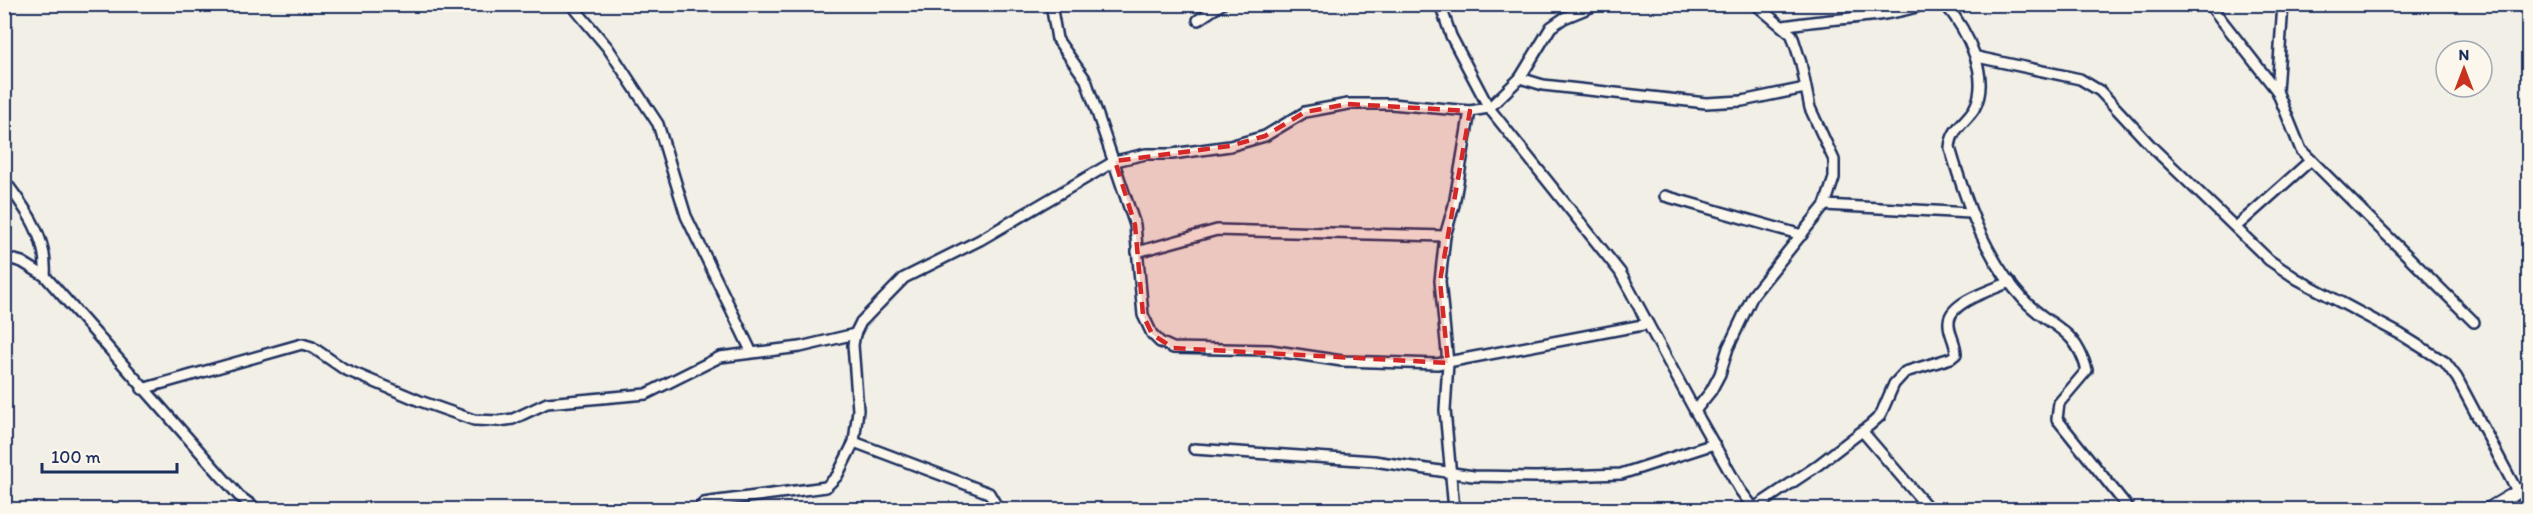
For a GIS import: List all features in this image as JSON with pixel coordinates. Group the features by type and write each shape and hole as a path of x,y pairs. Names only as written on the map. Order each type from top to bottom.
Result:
{"street":[{"path":"571,4 608,48 658,124 686,216 751,351"},
{"path":"1051,4 1057,39 1086,80 1115,161 1135,225 1143,315 1152,334 1160,342 1173,348 1270,350 1342,361 1448,363 1648,324"},
{"path":"1198,20 1222,4"},
{"path":"1440,4 1451,36 1490,108 1620,272 1695,411 1753,509 1863,432 1880,416 1894,384 1905,372 1951,358 1956,354 1948,322 1951,312 1959,305 2010,282"},
{"path":"697,510 704,503 826,487 837,476 854,442 858,410 853,345 855,334 861,322 904,278 980,240 1115,161 1146,154 1230,146 1265,136 1305,112 1348,104 1391,104 1470,111 1490,108 1520,78 1551,27 1564,18 1598,4"},
{"path":"1695,411 1711,391 1720,374 1728,348 1753,295 1825,205 1834,178 1834,160 1814,117 1792,35 1755,4"},
{"path":"1784,26 1824,19 1901,12 1926,4"},
{"path":"1946,4 1977,57 1976,103 1950,139 1950,148 1970,213 2010,282 2024,300 2070,335 2078,344 2087,370 2059,403 2057,419 2130,510"},
{"path":"2209,4 2277,91 2301,150 2474,322"},
{"path":"2277,91 2283,4"},
{"path":"1977,57 2080,79 2100,91 2152,147 2237,226 2269,260 2297,279 2400,334 2445,362 2457,378 2523,490 2487,510"},
{"path":"1520,78 1543,85 1706,103 1742,101 1805,88"},
{"path":"1454,510 1445,410 1448,363 1440,281 1445,236 1454,205 1470,111"},
{"path":"2237,226 2311,160"},
{"path":"4,180 29,212 47,260 45,276"},
{"path":"1665,196 1802,235"},
{"path":"1825,205 1970,213"},
{"path":"1137,252 1217,230 1445,236"},
{"path":"4,257 22,262 45,276 142,389 239,496 258,510"},
{"path":"142,389 302,344 312,347 344,369 420,401 474,420 499,421 513,419 547,403 646,394 676,381 712,360 751,351 800,347 855,334"},
{"path":"1863,432 1930,510"},
{"path":"854,442 989,493 999,510"},
{"path":"1194,449 1374,461 1450,472 1536,477 1605,476 1644,468 1714,444"}],"highlighted area":[{"path":"1348,104 1470,111 1440,281 1448,363 1173,348 1152,334 1143,315 1135,225 1115,161 1230,146 1265,136 1305,112"}]}
